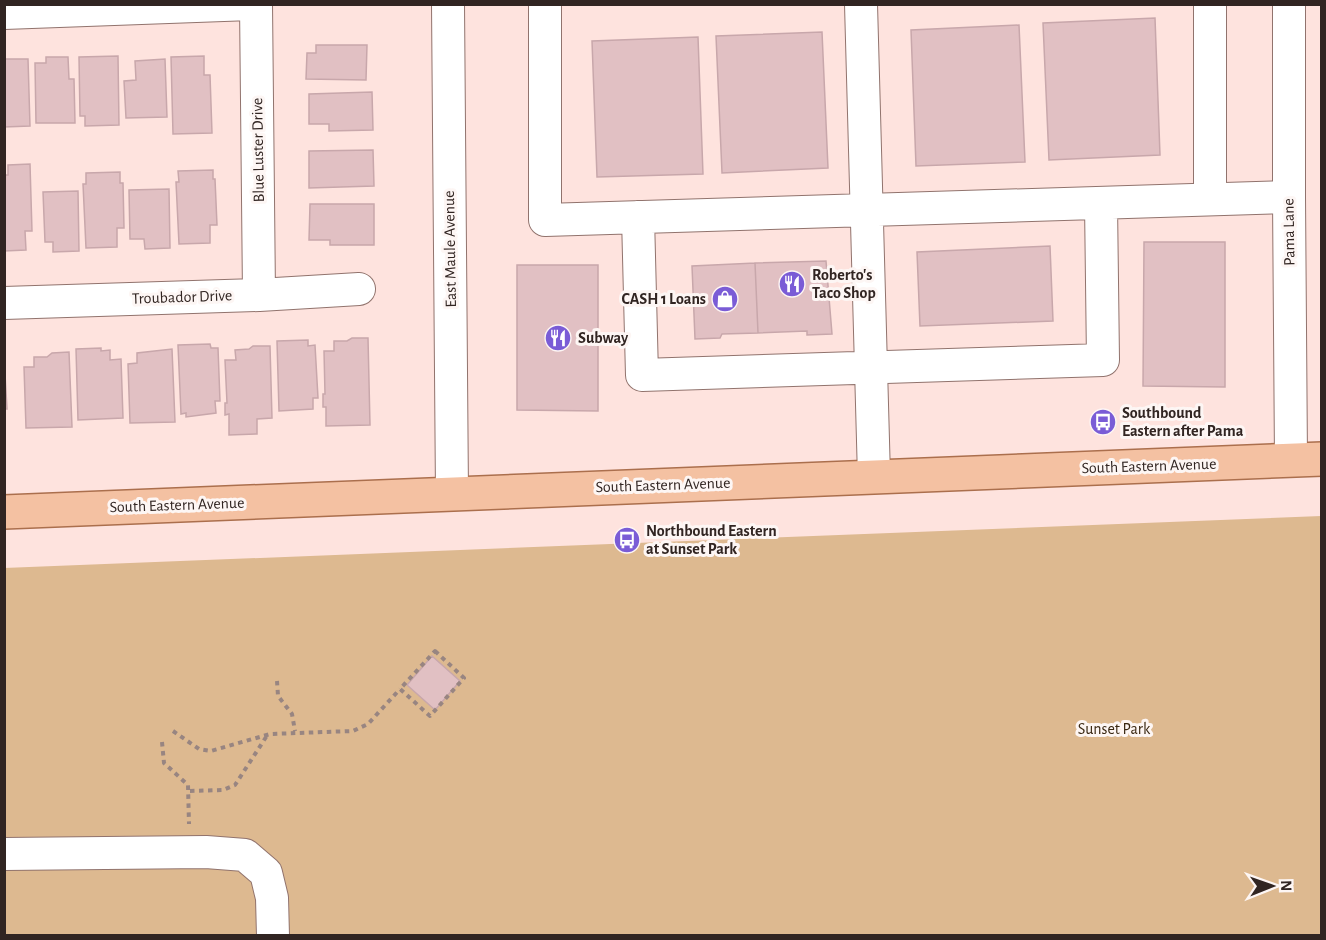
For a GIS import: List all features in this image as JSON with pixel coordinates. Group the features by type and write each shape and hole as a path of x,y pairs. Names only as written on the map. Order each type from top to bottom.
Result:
{"main road":[{"name":"South Eastern Avenue","path":"4,512 1306,460"}],"street":[{"path":"4,13 251,4"},
{"name":"Blue Luster Drive","path":"256,4 259,295"},
{"name":"East Maule Avenue","path":"448,4 452,494"},
{"path":"545,4 546,220 1288,197"},
{"path":"861,4 874,477"},
{"path":"1210,4 1210,199"},
{"name":"Pama Lane","path":"1289,4 1288,197 1306,460"},
{"path":"638,217 642,375 1103,360 1101,202"},
{"name":"Troubador Drive","path":"4,303 259,295 359,289"},
{"path":"4,854 189,852 244,855 266,873 272,898 273,936"}],"path":[{"path":"173,731 199,749 211,751 267,734 295,731 333,732 363,728 400,688 435,651 464,678 430,716 400,688"},
{"path":"277,681 278,696 290,710 295,731"},
{"path":"190,791 211,791 235,785 267,734"},
{"path":"162,741 164,763 167,768 184,780 190,791 189,852"}],"green space":[{"name":"Sunset Park","path":"1321,516 1321,935 5,935 4,568"}],"building":[{"path":"1155,18 1160,155 1049,160 1043,23"},
{"path":"1019,25 1025,162 916,166 911,30"},
{"path":"822,32 828,168 722,173 716,36"},
{"path":"698,37 703,174 597,177 592,41"},
{"path":"316,45 367,45 366,80 306,79 307,53 316,53"},
{"path":"118,56 119,125 85,126 85,116 80,116 79,57"},
{"path":"204,56 204,75 210,75 212,133 173,134 171,57"},
{"path":"46,57 68,57 69,79 74,79 75,123 36,123 35,63 46,63"},
{"path":"4,59 28,59 30,126 4,127"},
{"path":"165,59 167,117 126,118 124,81 136,80 135,61"},
{"path":"372,92 373,130 329,131 329,124 309,124 309,94"},
{"path":"373,150 374,186 309,188 309,151"},
{"path":"30,164 32,231 25,231 26,250 4,251 4,175 8,175 8,165"},
{"path":"213,170 217,225 210,225 210,243 179,244 176,182 179,182 178,171"},
{"path":"120,172 120,183 123,183 124,228 117,228 117,247 86,248 83,184 86,184 86,173"},
{"path":"169,189 170,248 145,249 144,239 130,239 129,190"},
{"path":"78,191 79,251 53,252 53,242 45,242 43,192"},
{"path":"310,204 374,204 374,245 330,245 330,240 309,240"},
{"path":"1144,242 1225,242 1225,387 1143,386"},
{"path":"1050,246 1053,321 920,326 917,252"},
{"name":"Roberto's Taco Shop","path":"826,261 832,334 807,335 807,331 758,333 755,263"},
{"name":"CASH 1 Loans","path":"755,263 758,333 722,334 720,338 695,339 692,266"},
{"name":"Subway","path":"517,265 598,265 598,411 517,410"},
{"path":"352,338 368,338 370,425 326,426 326,407 323,407 324,351 334,351 334,341 347,341"},
{"path":"308,340 308,346 315,345 318,398 313,398 313,409 279,411 277,341"},
{"path":"210,344 211,348 218,348 220,401 215,401 216,413 186,417 186,413 181,414 178,345"},
{"path":"253,346 270,346 272,418 257,419 257,434 229,435 229,414 225,415 225,403 227,403 225,360 236,360 235,350 249,349"},
{"path":"101,348 101,351 110,350 110,360 121,359 123,418 78,420 76,349"},
{"path":"172,349 175,422 130,423 128,364 137,363 137,353"},
{"path":"69,352 72,427 26,428 24,367 34,367 34,357 47,357 52,353"},
{"path":"4,357 7,409 4,409"},
{"path":"432,656 460,681 435,710 407,685"}],"place":[{"name":"Roberto's Taco Shop","path":"792,284"},
{"name":"CASH 1 Loans","path":"725,299"},
{"name":"Subway","path":"558,338"},
{"name":"Southbound Eastern after Pama","path":"1103,422"},
{"name":"Northbound Eastern at Sunset Park","path":"627,540"}]}
